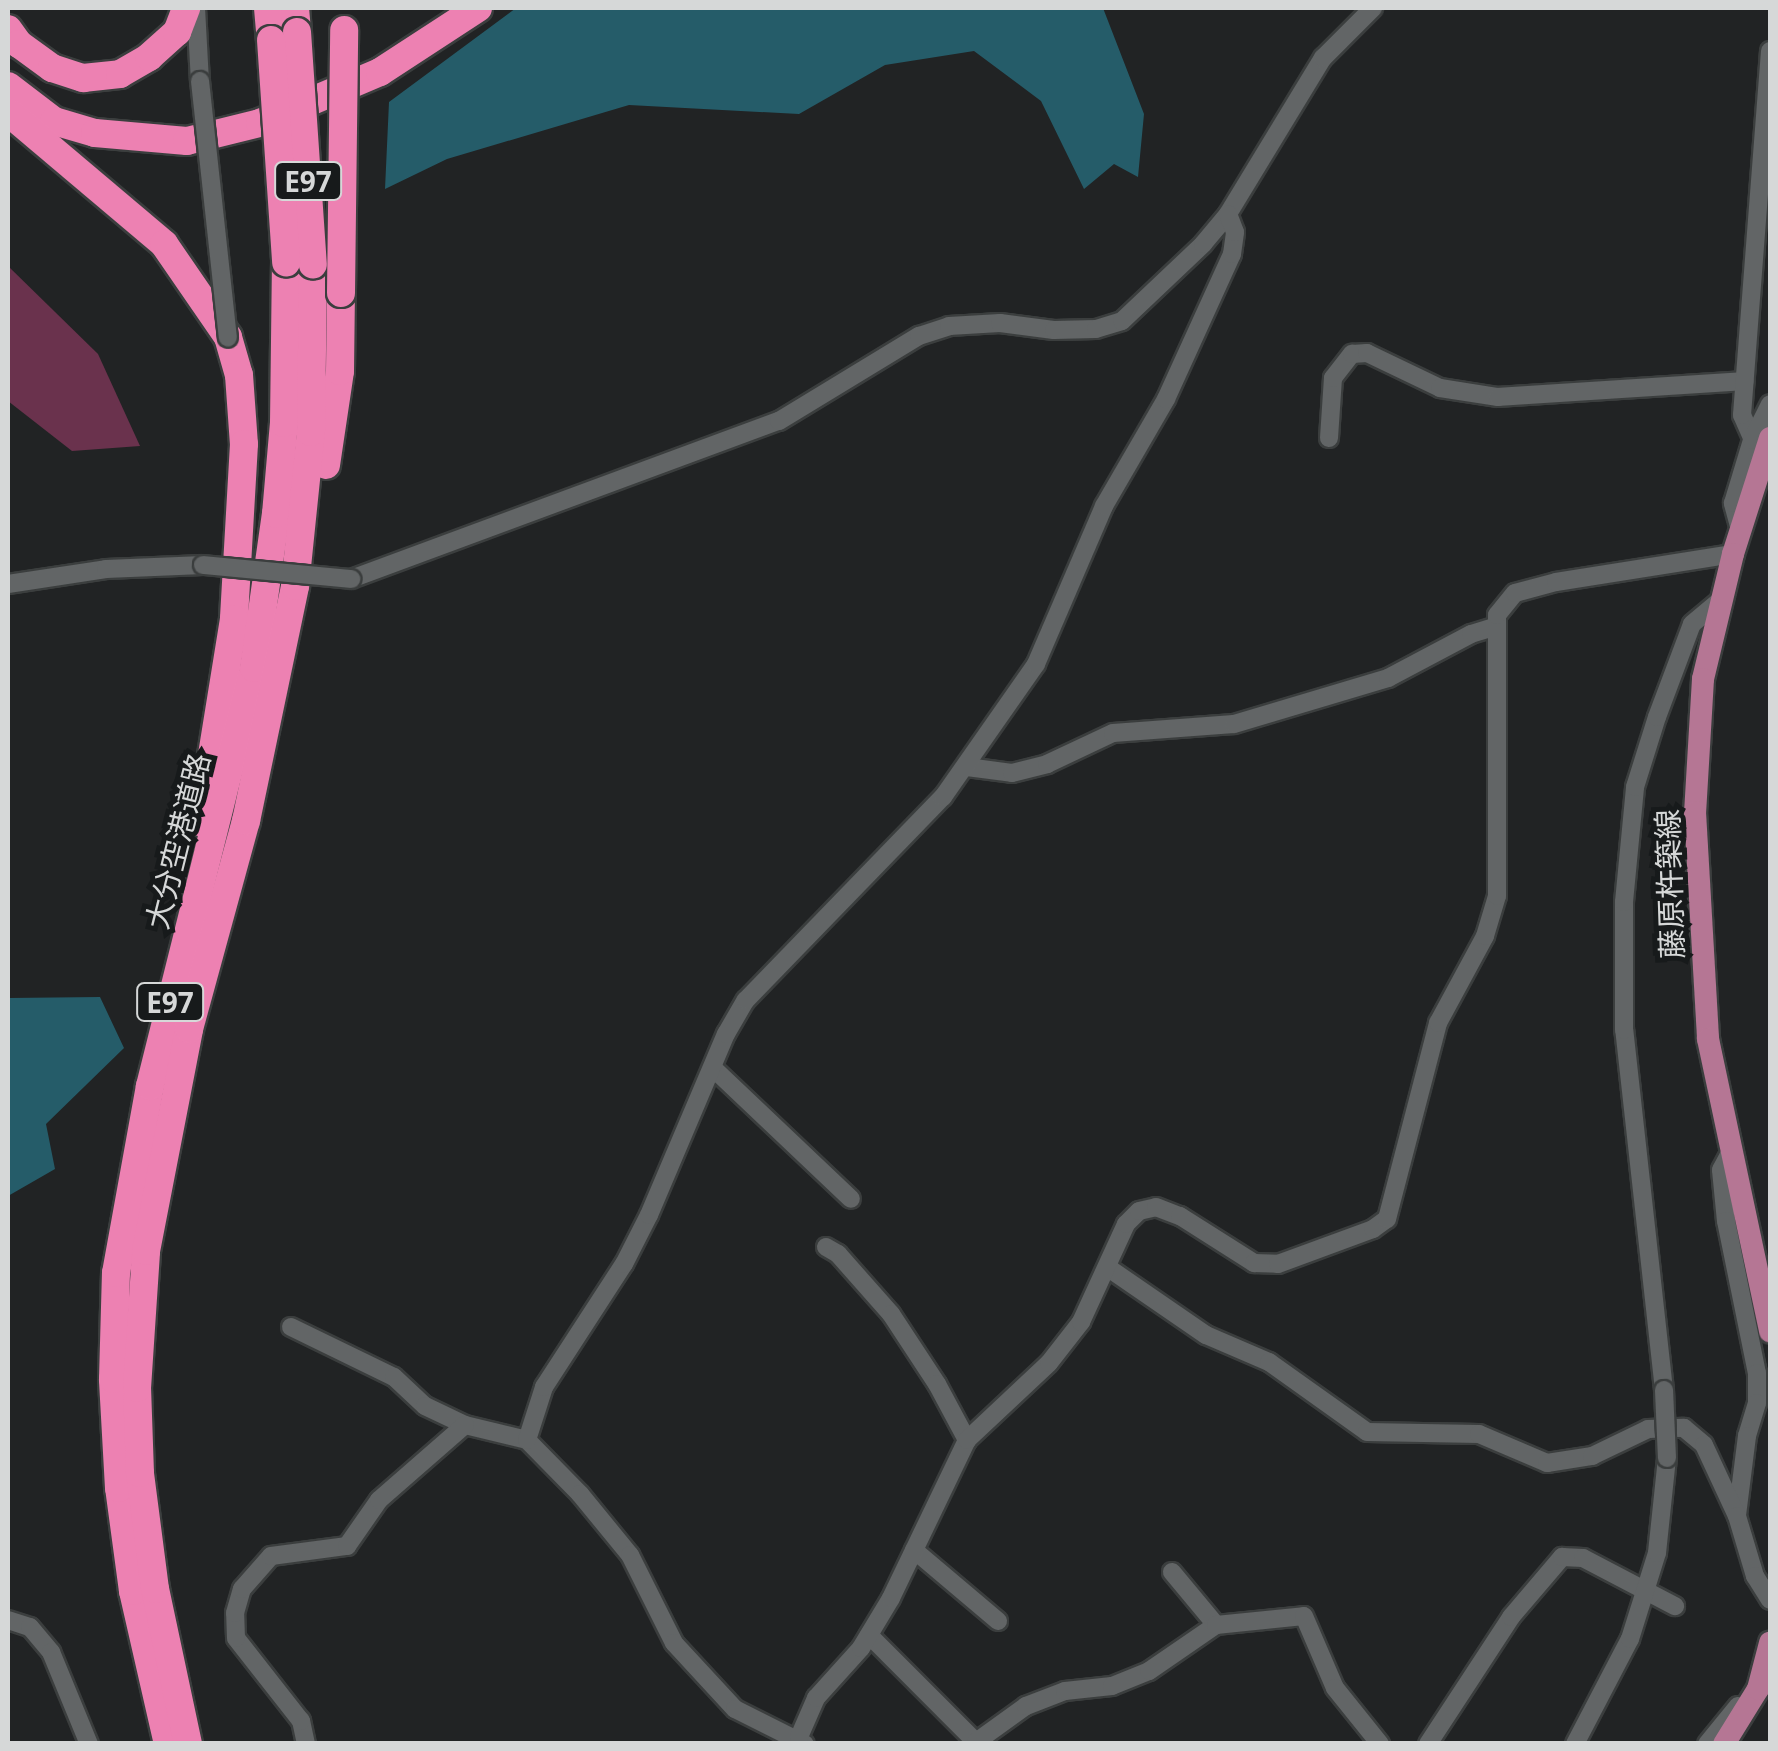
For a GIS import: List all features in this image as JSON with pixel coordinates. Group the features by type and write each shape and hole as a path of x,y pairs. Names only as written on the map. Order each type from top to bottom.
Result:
{"highway":[{"path":"8,29 52,68 83,78 120,74 149,57 177,32 186,8"},
{"name":"大分空港道路","path":"188,1744 144,1518 138,1439 141,1323 146,1251 174,1102 284,656 300,549 311,416 287,27 268,8"},
{"path":"8,65 45,95 84,114 178,126 256,112 390,54 455,8"},
{"path":"8,86 54,121 95,133 188,141 260,124 380,72 478,8"},
{"path":"246,821 305,616 340,370 344,19"},
{"path":"8,112 164,244 228,337 239,375 244,444 234,619 174,986"},
{"name":"大分空港道路","path":"168,1744 140,1630 115,1457 116,1273 128,1188 174,986 254,668 268,578 300,263"}],"main road":[{"name":"藤原杵築線","path":"1762,445 1703,679 1695,812 1708,1039 1770,1331"},
{"path":"1724,1744 1764,1692 1770,1640"}],"street":[{"path":"196,8 200,81 228,337"},
{"path":"8,584 106,569 203,565 351,579 778,421 919,336 949,326 1000,323 1054,330 1096,329 1122,320 1203,244 1228,214 1323,58 1372,8"},
{"path":"1762,445 1742,415 1770,51"},
{"path":"528,1440 544,1387 632,1248 746,1000 967,767 1036,664 1104,506 1166,399 1232,254 1235,232 1228,214"},
{"path":"1329,438 1333,378 1352,354 1367,353 1440,388 1482,396 1744,381"},
{"path":"1762,445 1770,404"},
{"path":"291,1328 394,1377 425,1406 465,1425 528,1440 580,1494 630,1555 674,1644 735,1708 778,1732 802,1740 816,1698 869,1636 967,1440 1049,1362 1081,1322 1126,1224 1138,1211 1156,1207 1180,1216 1254,1263 1278,1264 1373,1228 1386,1219 1438,1023 1485,936 1496,896 1496,615 1515,593 1733,554"},
{"path":"1575,1744 1630,1639 1657,1553 1667,1458 1664,1390 1624,1030 1624,902 1635,786 1692,624 1722,599"},
{"path":"967,767 1012,773 1047,764 1113,733 1234,724 1388,678 1471,634 1496,626"},
{"path":"713,1068 851,1199"},
{"path":"1730,1153 1721,1170 1724,1204 1758,1373 1757,1402 1747,1436 1737,1516"},
{"path":"826,1248 838,1254 892,1314 938,1384 967,1440"},
{"path":"1107,1267 1206,1335 1269,1362 1367,1432 1479,1434 1547,1462 1592,1456 1648,1429 1684,1428 1704,1445 1737,1516 1755,1576 1770,1600"},
{"path":"1757,1402 1763,1397 1770,1358"},
{"path":"306,1744 301,1721 236,1638 235,1613 242,1588 271,1556 347,1546 379,1500 465,1425"},
{"path":"914,1550 998,1621"},
{"path":"1428,1744 1511,1616 1562,1556 1582,1558 1675,1606"},
{"path":"1172,1572 1216,1625"},
{"path":"869,1636 976,1742 1026,1706 1066,1692 1112,1686 1149,1671 1216,1625 1304,1616 1334,1688 1380,1744"},
{"path":"8,1620 30,1627 51,1652 90,1744"},
{"path":"1706,1744 1740,1703 1770,1640"}],"shaded area":[{"path":"8,266 98,354 140,446 72,451 8,401"}],"water":[{"path":"516,8 1103,8 1144,114 1138,177 1114,164 1084,189 1041,101 974,51 885,65 799,114 629,105 447,159 385,189 389,102"},
{"path":"100,997 124,1048 46,1124 55,1169 8,1196 8,998"}]}
